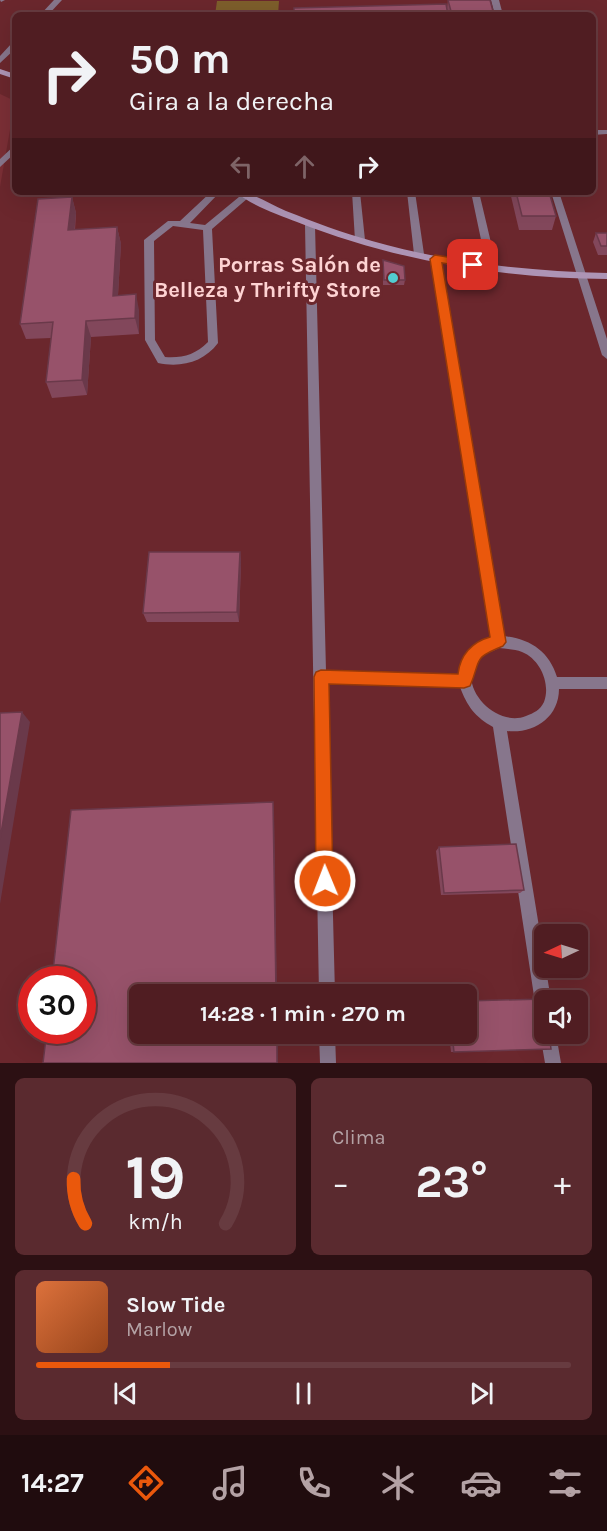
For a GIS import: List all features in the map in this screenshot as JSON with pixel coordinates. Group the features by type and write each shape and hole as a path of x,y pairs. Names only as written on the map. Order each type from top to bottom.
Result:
{"main road":[{"path":"250,195 310,225 435,259 492,268 582,277 607,276"}],"street":[{"path":"47,12 58,0"},
{"path":"0,61 12,48"},
{"path":"0,164 12,151"},
{"path":"182,225 213,195"},
{"path":"207,228 213,343 203,354 181,363 162,360 150,340 149,240 171,223 207,228 244,195"},
{"path":"356,195 360,240"},
{"path":"411,195 419,254"},
{"path":"476,195 492,268"},
{"path":"556,195 607,355"},
{"path":"310,225 327,984"},
{"path":"435,259 498,642"},
{"path":"498,642 517,643 534,652 547,666 553,684 552,699 545,713 532,722 516,726 499,723 475,706 464,681 466,667 473,654 484,646 498,642"},
{"path":"321,677 464,681"},
{"path":"553,684 607,682"},
{"path":"499,723 541,990"},
{"path":"327,1044 328,1063"},
{"path":"550,1044 553,1063"}],"shaded area":[{"path":"217,1 279,1 278,12 215,12"},
{"path":"0,94 12,100 12,118 0,187"}],"building":[{"path":"448,0 490,0 493,12 451,12"},
{"path":"446,4 447,12 294,12 294,8"},
{"path":"517,195 550,195 556,216 522,216"},
{"path":"72,197 68,230 117,227 113,296 136,294 135,318 86,321 82,380 46,382 53,322 20,324 38,199"},
{"path":"596,233 607,233 607,246 601,246"},
{"name":"Porras Salón de Belleza y Thrifty Store","path":"383,260 404,266 405,280 384,280"},
{"path":"149,552 240,552 237,612 143,613"},
{"path":"22,712 0,839 0,713"},
{"path":"273,802 276,984 129,984 129,1044 277,1044 277,1063 43,1063 45,1044 96,1044 96,966 54,966 71,810"},
{"path":"516,844 524,890 444,893 439,847"},
{"path":"534,999 534,1044 550,1044 551,1049 454,1052 453,1044 477,1044 477,1001"}],"place":[{"name":"Porras Salón de Belleza y Thrifty Store","path":"393,278"}],"route":[{"path":"325,881 321,677 464,681 466,667 473,654 484,646 498,642 435,259 473,265"}]}
